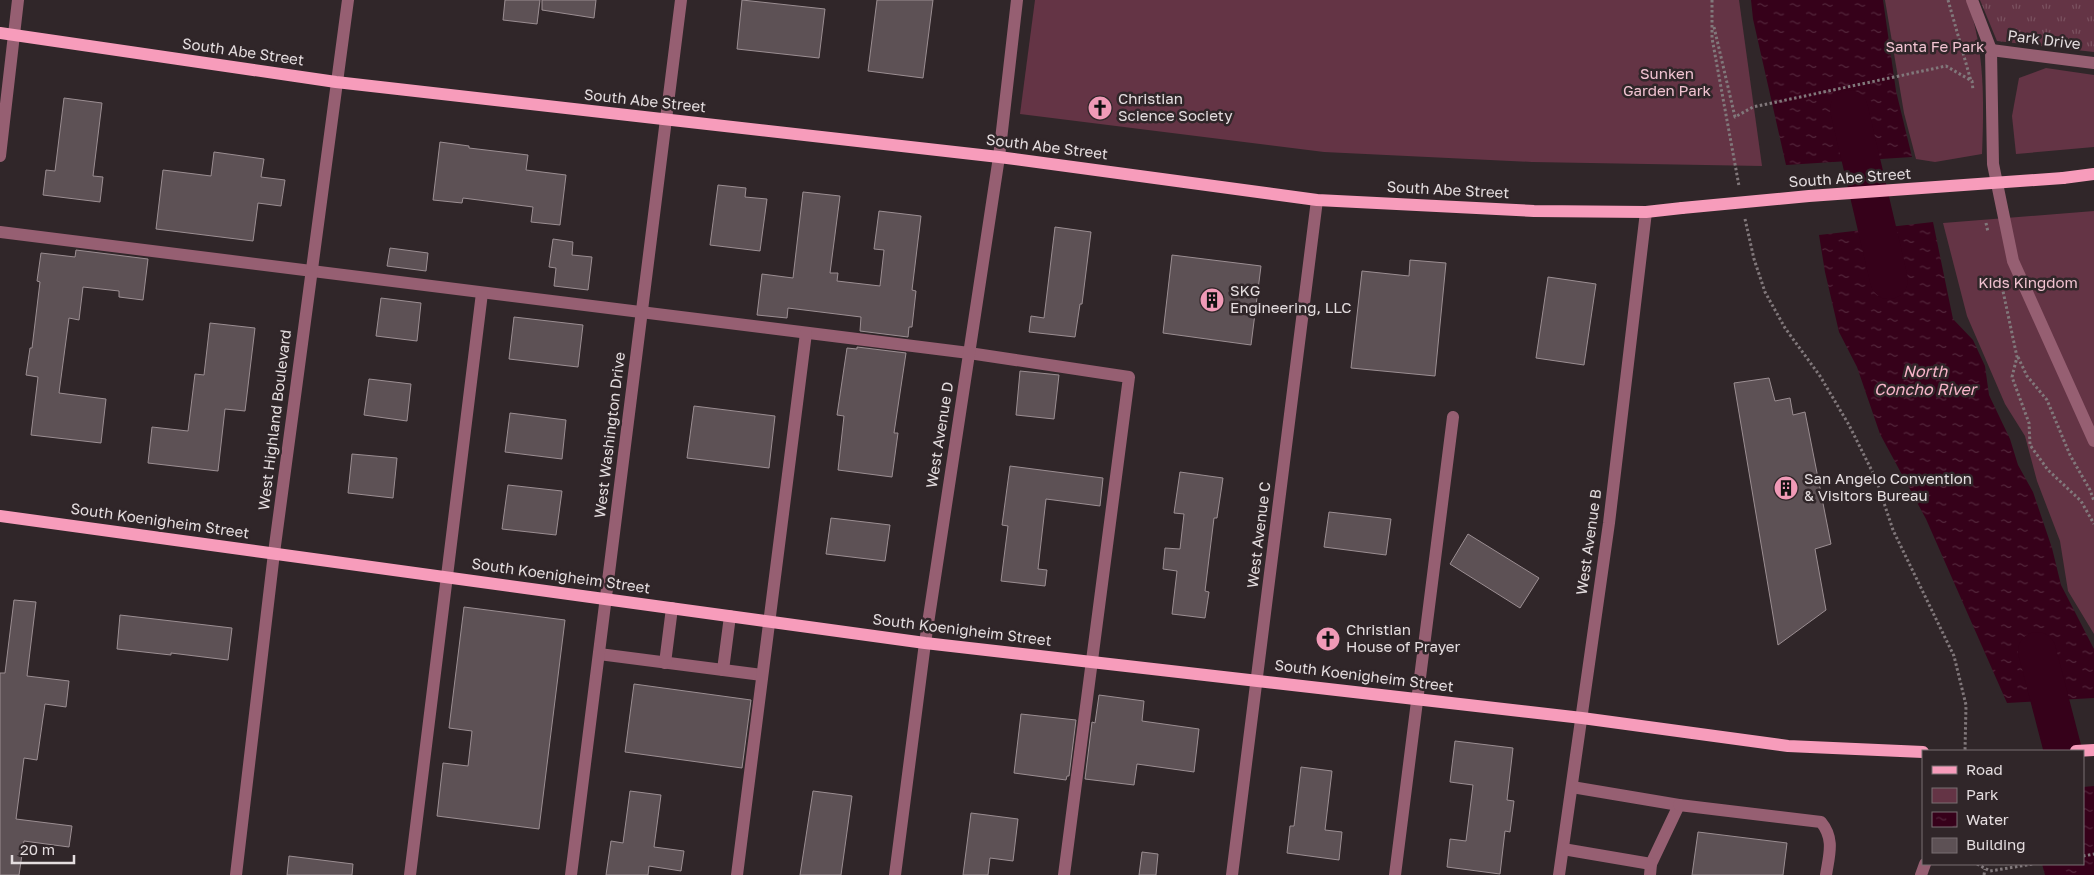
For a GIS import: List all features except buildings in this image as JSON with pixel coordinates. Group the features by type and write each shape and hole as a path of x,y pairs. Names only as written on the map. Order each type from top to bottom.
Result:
{"main road":[{"name":"South Abe Street","path":"0,33 336,82 999,157 1317,200 1534,211 1646,212 1809,196 2063,178 2094,174"},
{"name":"South Koenigheim Street","path":"0,516 924,643 1582,718 1788,746 1922,752"}],"street":[{"path":"0,156 18,0"},
{"name":"West Highland Boulevard","path":"236,875 274,554 348,0"},
{"name":"West Washington Drive","path":"571,875 681,0"},
{"name":"West Avenue D","path":"895,875 924,643 999,157 1017,0"},
{"path":"1972,0 1991,50 1993,164 2012,261 2094,441"},
{"name":"Park Drive","path":"1991,50 2094,62"},
{"name":"West Avenue C","path":"1232,875 1317,200"},
{"name":"West Avenue B","path":"1559,875 1582,718 1628,369 1646,212"},
{"path":"0,232 969,353 1129,377 1064,875"},
{"path":"410,875 482,293"},
{"path":"737,875 806,333"},
{"path":"1395,875 1453,417"},
{"path":"665,663 672,608"},
{"path":"723,670 730,616"},
{"path":"598,654 762,675"},
{"path":"1572,787 1679,805 1822,822 1829,831 1831,845 1826,875"},
{"path":"1563,849 1650,869 1679,805"}],"path":[{"path":"1712,0 1712,38 1740,191"},
{"path":"1948,0 1972,81 1975,98"},
{"path":"1712,20 1735,117 1753,107 1946,66 1972,81"},
{"path":"1744,210 1754,259 1766,292 1785,328 1820,376 1849,424 1876,479 1893,530 1954,656 1966,705 1966,750"},
{"path":"1986,223 1988,232"},
{"path":"1998,270 2017,357 2027,376 2047,400 2070,455 2090,490 2094,501"},
{"path":"2017,357 2012,377 2029,423 2030,445 2048,470 2081,501 2094,524"},
{"path":"1979,865 1990,871 2027,865"},
{"path":"1984,875 1985,868"}],"green space":[{"name":"Sunken Garden Park","path":"1035,0 1739,0 1762,166 1532,162 1324,152 1020,114"},
{"name":"Santa Fe Park","path":"1885,0 1967,0 1977,37 1982,76 1982,154 1935,162 1916,159 1904,113"},
{"path":"1980,0 2094,0 2094,52 1997,41"},
{"name":"Santa Fe Park","path":"2046,68 2094,75 2094,147 2016,154 2012,116 2019,78"},
{"name":"Kids Kingdom","path":"2094,211 2094,634 2068,591 2060,541 2037,481 2025,436 2005,404 1967,316 1943,223"}],"water":[{"path":"1751,0 1883,0 1896,91 1912,157 1786,165 1753,19"},
{"name":"North Concho River","path":"1933,222 1953,319 1973,340 1985,366 1989,395 2010,439 2018,465 2033,492 2052,548 2061,585 2094,649 2094,698 2007,703 1926,519 1880,434 1857,367 1839,332 1825,272 1819,235"},
{"path":"2094,786 2094,875 2045,875 2042,865 2084,865 2084,787"}],"waterway":[{"name":"North Concho River","path":"1849,109 1889,280"},
{"name":"North Concho River","path":"2037,651 2063,750"}],"place":[{"name":"Christian Science Society","path":"1100,108"},
{"name":"SKG Engineering, LLC","path":"1212,300"},
{"name":"San Angelo Convention & Visitors Bureau","path":"1786,488"},
{"name":"Christian House of Prayer","path":"1328,639"}]}
